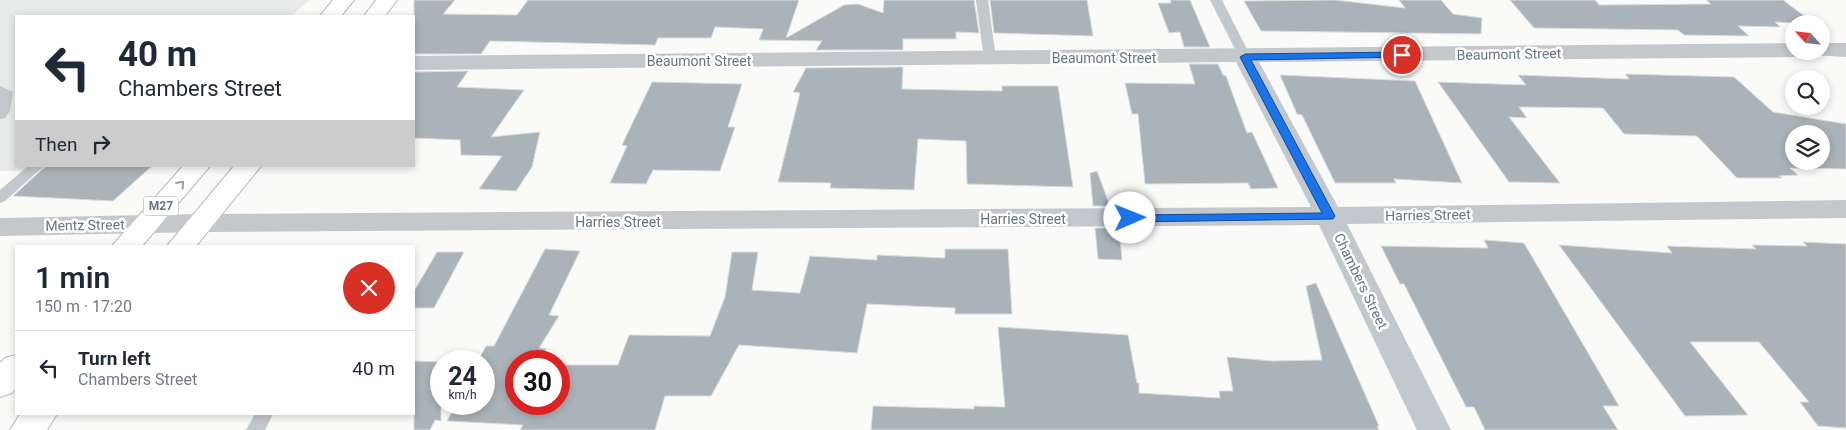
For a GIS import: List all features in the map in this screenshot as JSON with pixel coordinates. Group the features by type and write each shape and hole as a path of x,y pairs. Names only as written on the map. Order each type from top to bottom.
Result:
{"main road":[{"path":"331,15 344,0"},
{"path":"375,15 387,0"},
{"name":"M27","path":"127,245 196,167"},
{"path":"182,245 247,167"},
{"path":"0,384 15,368"},
{"path":"27,430 39,415"}],"street":[{"name":"Beaumont Street","path":"415,63 1245,57 1785,50"},
{"path":"1830,50 1846,50"},
{"name":"Chambers Street","path":"1245,57 1329,216 1434,430"},
{"name":"Harries Street","path":"201,223 1329,216 1846,209"},
{"name":"Mentz Street","path":"0,227 201,223"}],"lane":[{"path":"982,0 990,59"},
{"name":"Chambers Street","path":"1216,0 1245,57"},
{"path":"0,90 7,92 3,111 0,115"},
{"path":"0,198 37,167"},
{"path":"255,430 263,415"}],"shaded area":[{"path":"0,0 309,0 293,15 15,15 15,167 135,167 133,169 0,171"}],"building":[{"path":"414,0 455,0 443,14 517,15 528,0 799,0 786,38 844,5 858,4 883,13 884,0 974,0 979,33 956,32 956,39 903,39 903,50 816,50 822,41 759,40 763,29 715,27 711,38 658,38 655,45 490,41 481,54 415,54"},
{"path":"990,0 1087,0 1093,36 994,33"},
{"path":"1170,0 1190,0 1210,47 1184,47 1180,32 1169,33 1158,3 1171,3"},
{"path":"1335,0 1405,8 1399,0 1441,0 1453,14 1482,18 1481,34 1261,31 1244,1"},
{"path":"1510,0 1595,0 1599,5 1711,4 1706,0 1783,0 1803,15 1785,15 1785,22 1775,22 1780,27 1738,26 1749,36 1684,35 1678,30 1534,28"},
{"path":"1189,64 1218,64 1223,75 1226,76 1247,133 1252,132 1278,188 1251,189 1248,183 1145,184 1138,114 1132,114 1125,83 1195,84"},
{"path":"903,67 902,89 1002,91 1002,86 1058,86 1073,187 967,184 966,141 918,139 914,190 830,188 831,183 778,182 800,93 793,92 806,68"},
{"path":"468,71 457,87 524,90 491,137 540,132 532,167 516,191 479,189 502,156 461,155 460,140 415,138 415,72"},
{"path":"1625,74 1734,77 1773,112 1846,124 1846,169 1830,169 1830,125 1785,125 1785,170 1792,170 1798,175 1779,176 1782,178 1737,178 1697,136 1624,134 1603,108 1519,107 1527,118 1509,117 1560,183 1509,182 1438,82 1526,85 1518,75 1629,79"},
{"path":"1280,75 1415,81 1462,183 1394,179 1396,183 1335,183 1302,115 1297,114"},
{"path":"652,82 742,84 728,127 735,127 720,171 653,170 646,184 610,183 627,146 622,145"},
{"path":"45,167 151,167 113,201 13,196"},
{"path":"1097,171 1110,206 1093,206 1090,173"},
{"path":"1095,228 1119,228 1122,260 1098,259"},
{"path":"1484,240 1524,243 1619,406 1603,406 1618,430 1485,430 1474,407 1466,407 1404,284 1400,284 1381,246 1488,248"},
{"path":"1803,242 1846,244 1846,428 1818,426 1800,402 1809,402 1759,342 1690,342 1748,415 1685,416 1559,245 1672,253 1667,246 1756,249 1752,245 1807,246"},
{"path":"545,249 580,251 549,315 559,316 539,348 546,350 505,350 505,415 570,415 570,365 618,365 629,335 710,336 725,297 732,252 758,252 752,290 800,293 810,256 877,260 877,255 945,258 945,249 1008,249 1012,314 955,314 955,308 867,304 857,353 739,345 711,396 665,396 655,430 520,430 523,425 447,421 450,415 495,415 495,350 484,350 486,346 494,346"},
{"path":"437,252 464,252 434,308 415,308 415,289"},
{"path":"1316,283 1379,426 1377,426 1379,430 871,430 873,406 974,409 974,406 1005,407 998,327 1128,335 1137,383 1139,383 1139,393 1220,398 1219,391 1233,391 1227,357 1272,361 1322,360 1306,286"},
{"path":"415,361 430,362 430,415 441,415 441,421 435,420 430,430 414,430"}],"route":[{"path":"1130,218 1329,216 1245,57 1402,55"}]}
